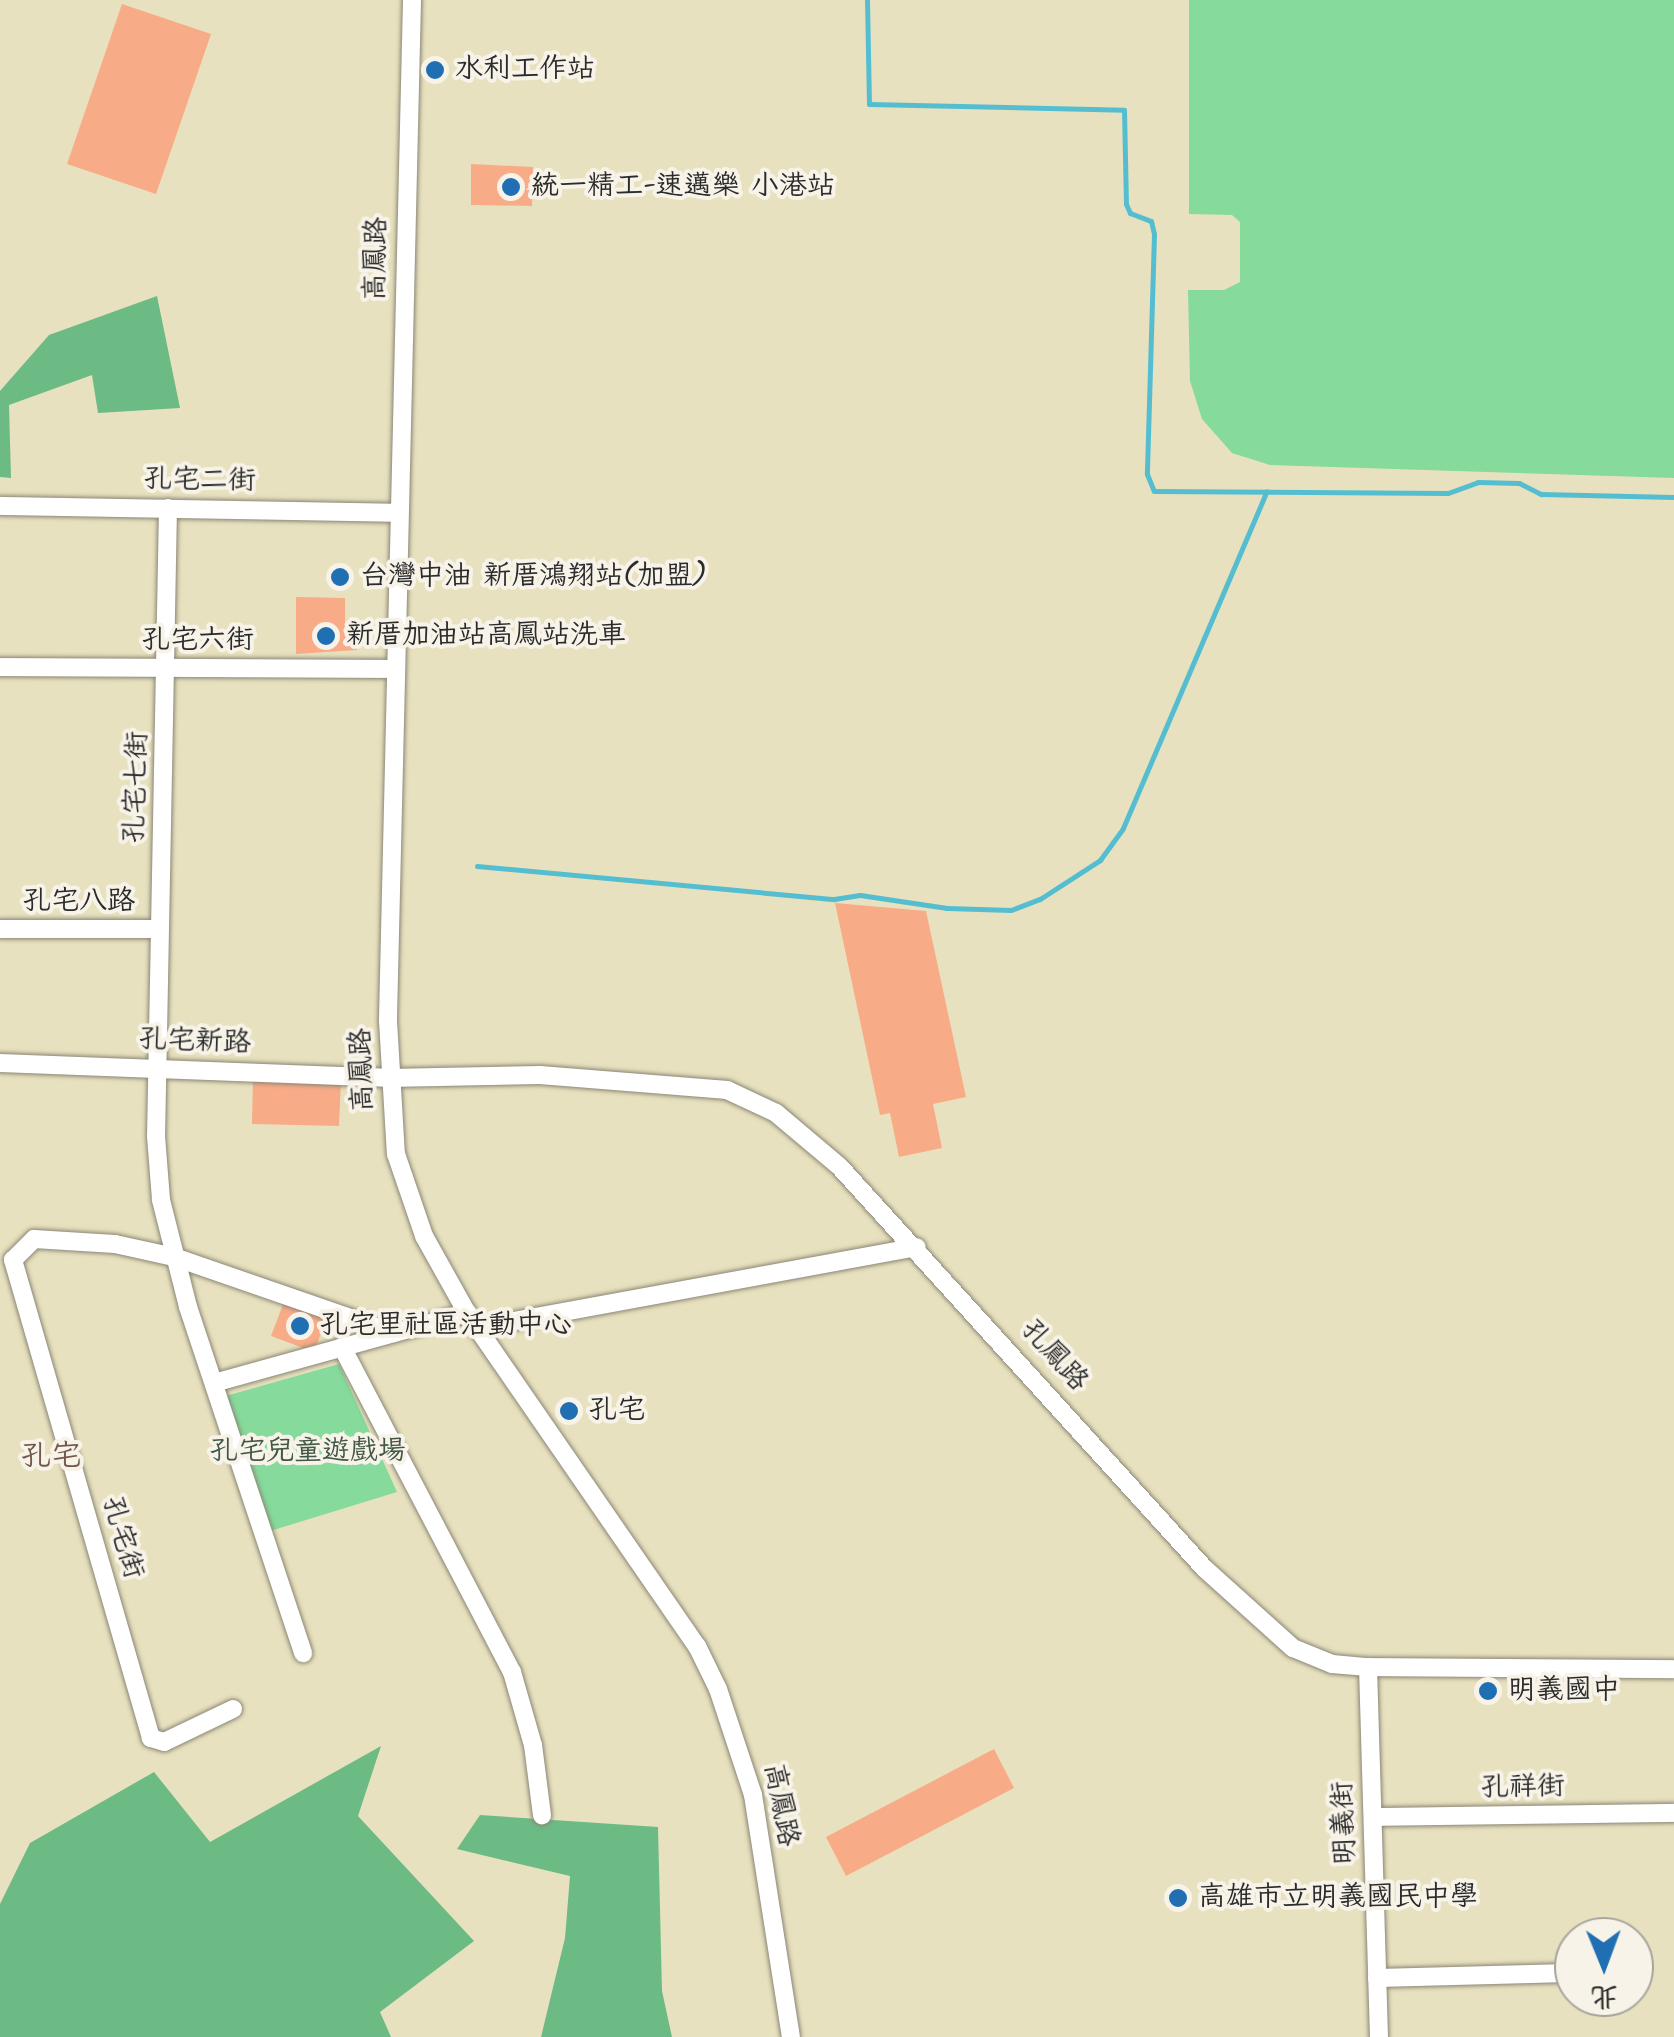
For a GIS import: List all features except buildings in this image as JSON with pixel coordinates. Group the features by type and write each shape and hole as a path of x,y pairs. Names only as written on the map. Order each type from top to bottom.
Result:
{"street":[{"name":"高鳳路","path":"412,0 387,1078 406,1191 472,1320 697,1646 718,1688 753,1795 791,2037"},
{"name":"孔宅二街","path":"0,506 399,513"},
{"name":"孔宅七街","path":"157,1068 169,669 168,508"},
{"name":"孔宅六街","path":"0,667 395,669"},
{"name":"孔宅八路","path":"0,929 159,929"},
{"name":"孔宅新路","path":"0,1063 387,1078"},
{"path":"157,1068 161,1200 174,1257 303,1652"},
{"name":"孔鳳路","path":"387,1078 540,1074 727,1090 795,1128 918,1247 1249,1613 1313,1659 1368,1667 1674,1670"},
{"name":"孔宅街","path":"232,1709 164,1742 151,1738 13,1273 13,1260 34,1240 115,1244 174,1257 393,1333"},
{"path":"214,1383 393,1333 918,1247"},
{"path":"342,1347 512,1672 533,1745 542,1816"},
{"name":"明義街","path":"1368,1667 1379,2037"},
{"name":"孔祥街","path":"1373,1817 1674,1813"},
{"path":"1377,1978 1554,1973"}],"green space":[{"path":"1189,0 1674,0 1674,478 1270,465 1232,453 1202,419 1190,381 1188,290 1224,290 1240,282 1240,222 1232,215 1189,214"},
{"path":"157,296 180,408 98,413 92,375 9,405 11,478 0,477 0,391 49,335"},
{"name":"孔宅兒童遊戲場","path":"339,1364 397,1492 267,1532 222,1397"},
{"path":"381,1746 358,1816 474,1941 380,2012 391,2037 0,2037 0,1904 30,1843 154,1772 210,1842"},
{"path":"480,1815 658,1827 662,1991 672,2037 541,2037 565,1938 570,1876 457,1849"}],"waterway":[{"path":"867,0 869,104 1124,110 1126,204 1130,213 1151,221 1154,234 1147,474 1154,491 1448,493 1478,482 1519,483 1541,494 1674,497"},
{"path":"477,866 834,899 860,895 947,908 1011,910 1040,899 1100,860 1123,828 1267,491"}],"place":[{"name":"水利工作站","path":"435,70"},
{"name":"統一精工-速邁樂 小港站","path":"511,187"},
{"name":"台灣中油 新厝鴻翔站(加盟)","path":"340,577"},
{"name":"新厝加油站高鳳站洗車","path":"326,636"},
{"name":"孔宅里社區活動中心","path":"300,1326"},
{"name":"孔宅","path":"569,1411"},
{"name":"明義國中","path":"1488,1691"},
{"name":"高雄市立明義國民中學","path":"1178,1898"}],"district":[{"name":"孔宅","path":"51,1457"}]}
